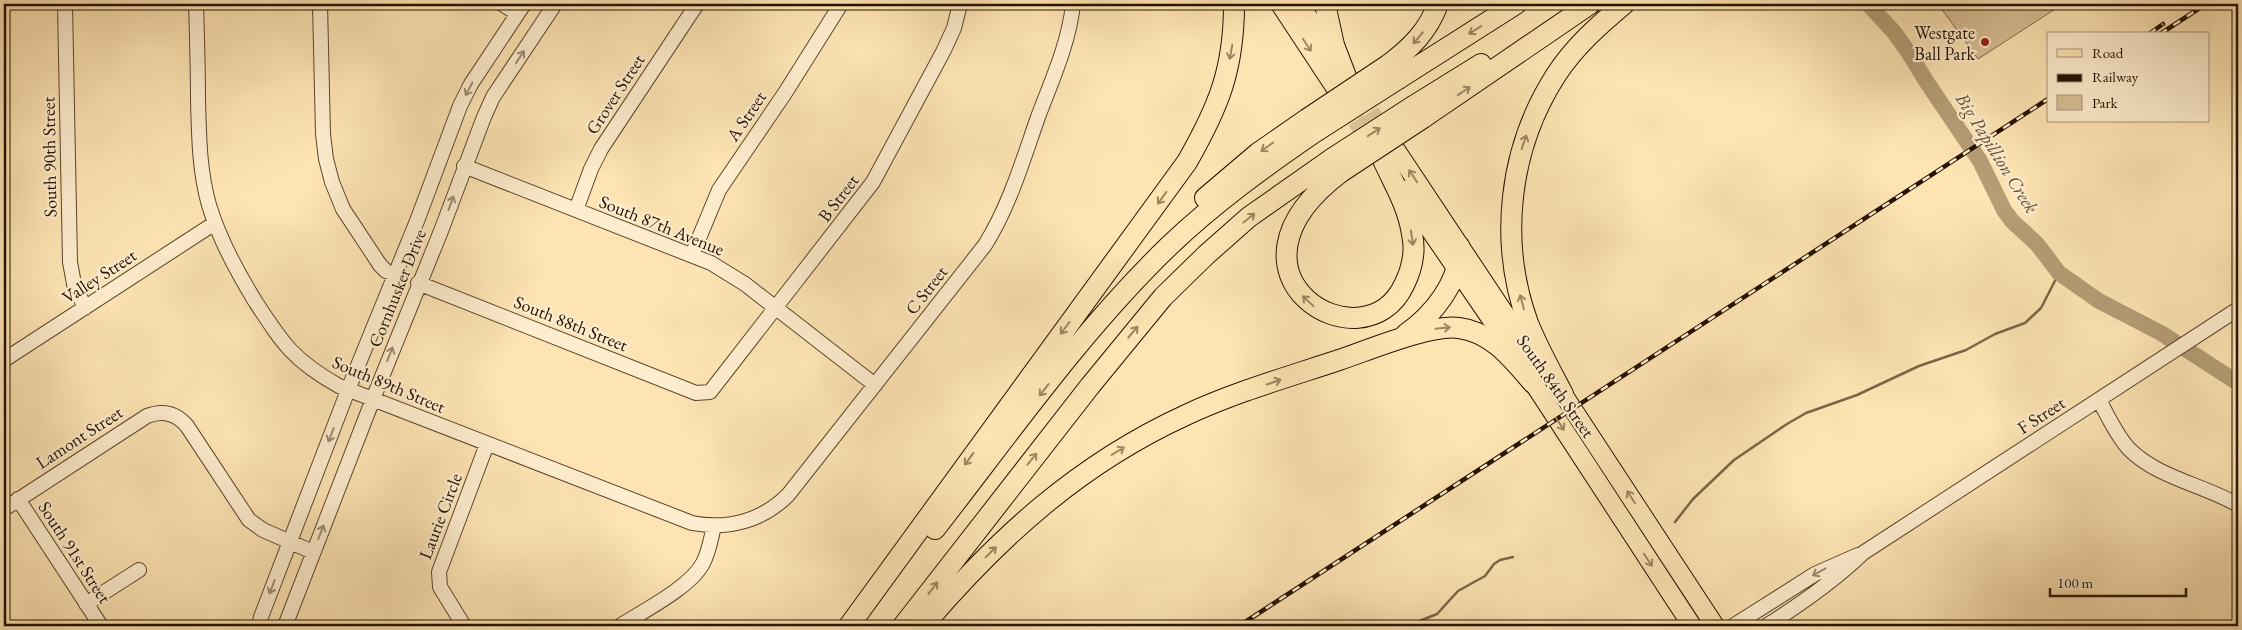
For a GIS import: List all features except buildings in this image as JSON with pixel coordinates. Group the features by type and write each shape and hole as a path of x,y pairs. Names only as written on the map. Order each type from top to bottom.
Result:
{"highway":[{"path":"849,626 1187,162 1220,96 1232,46 1234,4"},
{"path":"1325,4 1344,83"},
{"path":"1393,72 1429,23 1438,4"},
{"path":"860,626 1066,361 1108,311 1190,227 1260,171 1311,125 1393,72 1516,4"},
{"path":"1419,112 1576,4"},
{"path":"903,626 1090,386 1163,297 1206,255 1249,217 1337,165 1590,4"},
{"path":"1563,394 1534,338 1520,293 1511,235 1515,178 1529,128 1557,74 1586,38 1624,4"},
{"path":"1337,165 1298,215 1288,238 1287,262 1294,284 1308,302 1317,309 1330,314 1344,318 1358,318 1383,309 1394,300 1402,290 1412,263 1414,250 1409,219 1386,154"},
{"path":"1379,346 1407,333 1427,316 1457,270 1459,246"},
{"path":"923,626 983,559 1060,490 1104,459 1145,435 1209,405 1430,330 1460,328 1481,335 1497,345 1533,383"}],"main road":[{"path":"1280,4 1344,83"},
{"path":"1300,4 1344,83"},
{"name":"South 84th Street","path":"1386,154 1459,246 1563,394 1715,626"},
{"name":"South 84th Street","path":"1386,154 1457,270 1692,626"}],"street":[{"name":"South 90th Street","path":"65,4 70,262 74,284 85,308"},
{"name":"South 89th Street","path":"196,4 199,139 204,185 215,223 238,274 286,348 315,373 348,390 692,523 714,526"},
{"path":"320,4 323,134 332,182 343,209 380,265 394,274"},
{"path":"502,4 521,8"},
{"name":"Cornhusker Drive","path":"285,626 372,399 441,231 464,166 494,97 554,4"},
{"name":"Grover Street","path":"576,210 591,169 601,149 697,4"},
{"name":"A Street","path":"692,255 719,190 785,93 841,4"},
{"name":"B Street","path":"710,392 873,182 944,50 954,28 960,4"},
{"name":"C Street","path":"714,526 750,520 782,502 985,246 997,224 1068,36 1073,4"},
{"name":"Cornhusker Drive","path":"259,626 289,542 394,274 417,221 460,106 471,84 521,8"},
{"name":"South 87th Avenue","path":"464,166 692,255 728,273 875,385"},
{"name":"Valley Street","path":"4,360 215,223"},
{"name":"South 88th Street","path":"418,284 696,393 710,392"},
{"name":"F Street","path":"1766,626 1839,577 1863,553 2233,312"},
{"path":"2099,400 2120,438 2138,457 2154,467 2238,505"},
{"name":"Lamont Street","path":"4,509 147,416 165,413 179,418 187,426 249,520 263,530 289,542"},
{"name":"Laurie Circle","path":"464,626 440,587 439,572 487,444"},
{"name":"South 91st Street","path":"18,499 101,626"},
{"path":"620,626 696,575 708,551 714,526"},
{"path":"289,542 313,552"},
{"name":"F Street","path":"1733,626 1815,574 1840,561 1863,553"},
{"path":"86,604 138,570"}],"green space":[{"name":"Westgate Ball Park","path":"1938,4 2063,4 1978,59"}],"waterway":[{"name":"Big Papillion Creek","path":"1868,4 1894,32 1909,53 1980,161 2004,210 2012,221 2037,244 2059,273 2099,301 2161,333 2238,383"},
{"path":"1675,522 1693,499 1734,460 1806,413 1857,395 1919,366 1966,350 1995,334 2025,323 2041,308 2059,273"},
{"path":"1407,626 1437,614 1458,591 1485,576 1494,564 1500,560 1513,557"}],"tunnel":[{"path":"1355,90 1388,138"},
{"path":"1341,98 1374,147"}],"railway":[{"path":"2163,32 2206,4"},
{"path":"2152,32 2163,24"},
{"path":"1239,626 2047,100"}],"place":[{"name":"Westgate Ball Park","path":"1985,42"}]}
